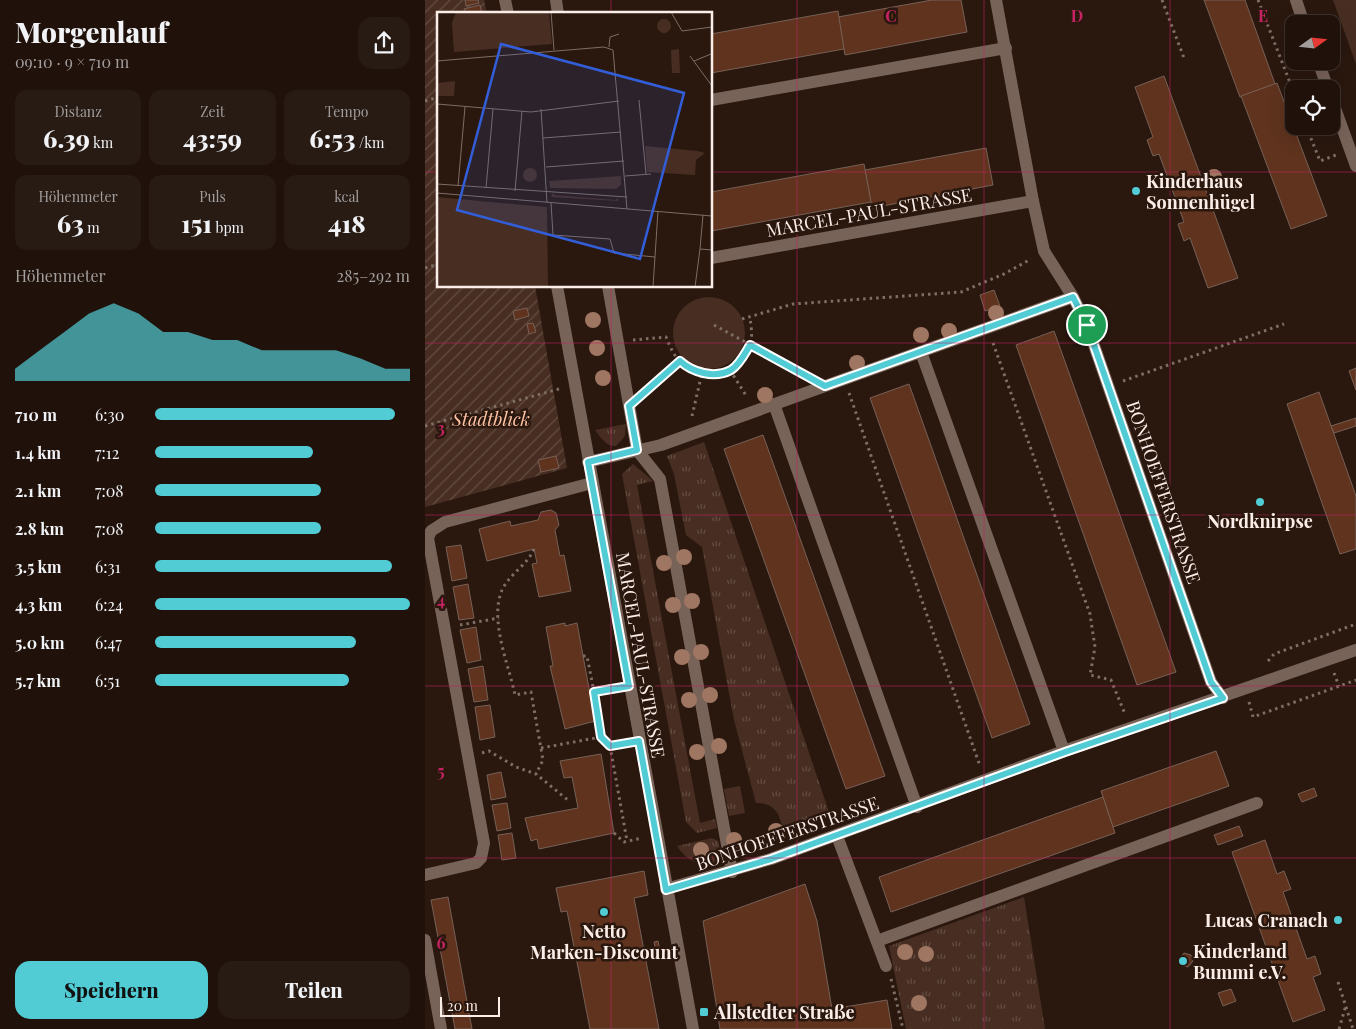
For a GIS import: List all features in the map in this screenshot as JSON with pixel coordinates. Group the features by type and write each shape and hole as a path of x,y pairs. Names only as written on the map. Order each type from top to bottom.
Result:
{"street":[{"name":"BONHOEFFERSTRASSE","path":"996,0 1044,251 1073,297 1087,325 1211,682 1223,698"},
{"path":"1295,0 1301,15"},
{"path":"713,100 1006,48"},
{"path":"1340,121 1356,166"},
{"name":"MARCEL-PAUL-STRASSE","path":"713,258 1033,201"},
{"name":"MARCEL-PAUL-STRASSE","path":"557,288 666,890 693,1029"},
{"path":"607,288 637,450 660,479 732,872"},
{"path":"588,462 688,435 1073,297"},
{"path":"921,352 1065,752"},
{"path":"773,404 917,807"},
{"path":"425,875 472,865 481,858 484,843 428,538 431,531 445,522 592,483"},
{"name":"BONHOEFFERSTRASSE","path":"666,890 732,872 837,836 1065,752 1356,650"},
{"path":"877,941 1257,803"},
{"path":"837,836 886,966"},
{"path":"425,940 441,1029"}],"path":[{"path":"1161,0 1184,58"},
{"path":"1258,0 1289,80"},
{"path":"1310,135 1320,161 1351,150"},
{"path":"742,319 793,304 961,292 1004,274 1044,251"},
{"path":"617,341 666,338 680,361 688,369 702,373 730,370 739,362 750,345 750,318"},
{"path":"1109,386 1284,324"},
{"path":"714,325 825,386"},
{"path":"987,328 1089,614 1095,647 1090,675 1111,680 1130,730"},
{"path":"629,406 680,361"},
{"path":"730,370 755,411"},
{"path":"688,435 702,373"},
{"path":"844,379 985,781"},
{"path":"425,426 574,385"},
{"path":"534,548 531,558 515,571 503,588 499,596 499,618 505,662 515,695 531,692 543,760 535,774"},
{"path":"445,628 499,618"},
{"path":"1263,663 1271,660 1274,654 1356,624"},
{"path":"583,656 587,656 601,737 610,746 627,841"},
{"path":"1241,703 1248,700 1253,717 1356,680"},
{"path":"592,692 629,686"},
{"path":"541,748 601,737"},
{"path":"610,746 639,741"},
{"path":"469,755 489,752 516,767 535,774 569,800"},
{"path":"614,833 624,842 643,838 642,832 655,829"},
{"path":"1338,982 1353,1029"},
{"path":"893,985 903,1029"},
{"path":"1339,1029 1346,1005"}],"green space":[{"name":"Stadtblick","path":"425,0 484,0 487,12 437,12 437,288 535,288 567,468 425,507"},
{"path":"1333,0 1356,0 1356,64 1340,15"},
{"path":"709,297 729,303 739,313 745,333 739,353 729,363 709,369 689,363 679,353 673,333 679,313 689,303"},
{"path":"626,424 625,436 616,446 607,443 595,430"},
{"path":"704,442 830,815 802,824 782,825 779,816 773,808 766,804 756,803 734,720 702,547 686,535 674,474 667,456"},
{"path":"633,464 653,481 637,485 700,823 715,819 717,828 697,833 686,822 622,474"},
{"path":"740,786 745,813 729,816 724,789"},
{"path":"712,838 718,841 721,855 716,862 698,863 693,861 677,846"},
{"path":"1024,897 1045,1029 906,1029 889,946"}],"building":[{"path":"465,0 478,0 479,3 466,6"},
{"path":"932,0 961,0 967,32 845,55 838,17"},
{"path":"1204,0 1245,0 1275,84 1240,97"},
{"path":"480,5 482,12 465,12 464,9"},
{"path":"838,11 844,49 713,73 713,34"},
{"path":"1164,76 1238,278 1208,288 1190,238 1184,241 1178,224 1184,222 1159,154 1153,156 1147,140 1153,137 1135,87"},
{"path":"1277,83 1285,104 1285,135 1297,135 1327,216 1291,229 1241,96"},
{"path":"986,148 993,185 872,208 865,170"},
{"path":"864,164 871,202 713,231 713,192"},
{"path":"994,290 1000,306 985,311 980,295"},
{"path":"527,308 529,316 515,320 513,311"},
{"path":"533,323 536,332 529,334 527,324"},
{"path":"1054,331 1176,672 1137,685 1016,345"},
{"path":"1356,368 1356,390 1349,371"},
{"path":"909,384 1030,724 992,738 870,398"},
{"path":"1319,392 1356,496 1356,549 1340,554 1287,404"},
{"path":"1356,418 1356,426 1334,433 1331,426"},
{"path":"763,435 885,776 846,789 724,449"},
{"path":"556,456 559,468 541,472 538,460"},
{"path":"551,510 556,513 559,525 555,530 560,556 564,555 571,591 539,597 532,564 537,563 534,549 487,561 479,529 510,521 511,526 538,520 541,512"},
{"path":"461,545 467,578 452,581 446,547"},
{"path":"468,584 474,618 459,620 453,587"},
{"path":"565,623 565,626 577,623 595,721 565,729 550,666 553,666 546,627"},
{"path":"476,627 481,660 467,663 460,630"},
{"path":"483,666 488,700 474,702 468,669"},
{"path":"490,705 495,737 480,740 475,707"},
{"path":"1216,751 1229,786 1113,827 1101,791"},
{"path":"601,754 614,833 539,849 537,839 531,841 525,818 578,808 572,777 564,778 560,761"},
{"path":"501,772 506,797 491,800 487,775"},
{"path":"1314,788 1317,796 1302,802 1298,794"},
{"path":"1103,797 1115,833 891,912 879,877"},
{"path":"507,803 511,828 497,831 492,805"},
{"path":"1239,826 1243,836 1218,845 1214,835"},
{"path":"512,833 516,858 502,860 498,835"},
{"path":"1265,840 1277,874 1284,871 1291,889 1283,892 1307,959 1315,956 1321,974 1313,977 1325,1010 1293,1022 1232,852"},
{"path":"644,871 648,895 634,898 659,1029 590,1029 567,911 561,912 556,888"},
{"path":"805,884 817,921 832,1009 887,1000 892,1029 720,1029 703,921"},
{"path":"448,897 472,1029 455,1029 431,900"},
{"path":"658,941 660,951 656,952 654,942"},
{"path":"1184,953 1191,955 1193,961 1188,967 1181,965 1179,959"},
{"path":"1231,989 1236,1001 1223,1006 1218,993"}],"place":[{"name":"Kinderhaus Sonnenhügel","path":"1136,191"},
{"name":"Nordknirpse","path":"1260,502"},
{"name":"Netto Marken-Discount","path":"604,912"},
{"name":"Lucas Cranach","path":"1338,920"},
{"name":"Kinderland Bummi e.V.","path":"1183,961"},
{"name":"Allstedter Straße","path":"704,1012"}],"route":[{"path":"1073,297 1087,325 1211,682 1223,698 1065,752 771,859 666,890 639,741 610,746 601,737 594,692 629,686 588,462 637,450 629,406 680,361 688,369 702,373 717,373 730,370 739,362 750,345 825,386 1073,297"}]}
